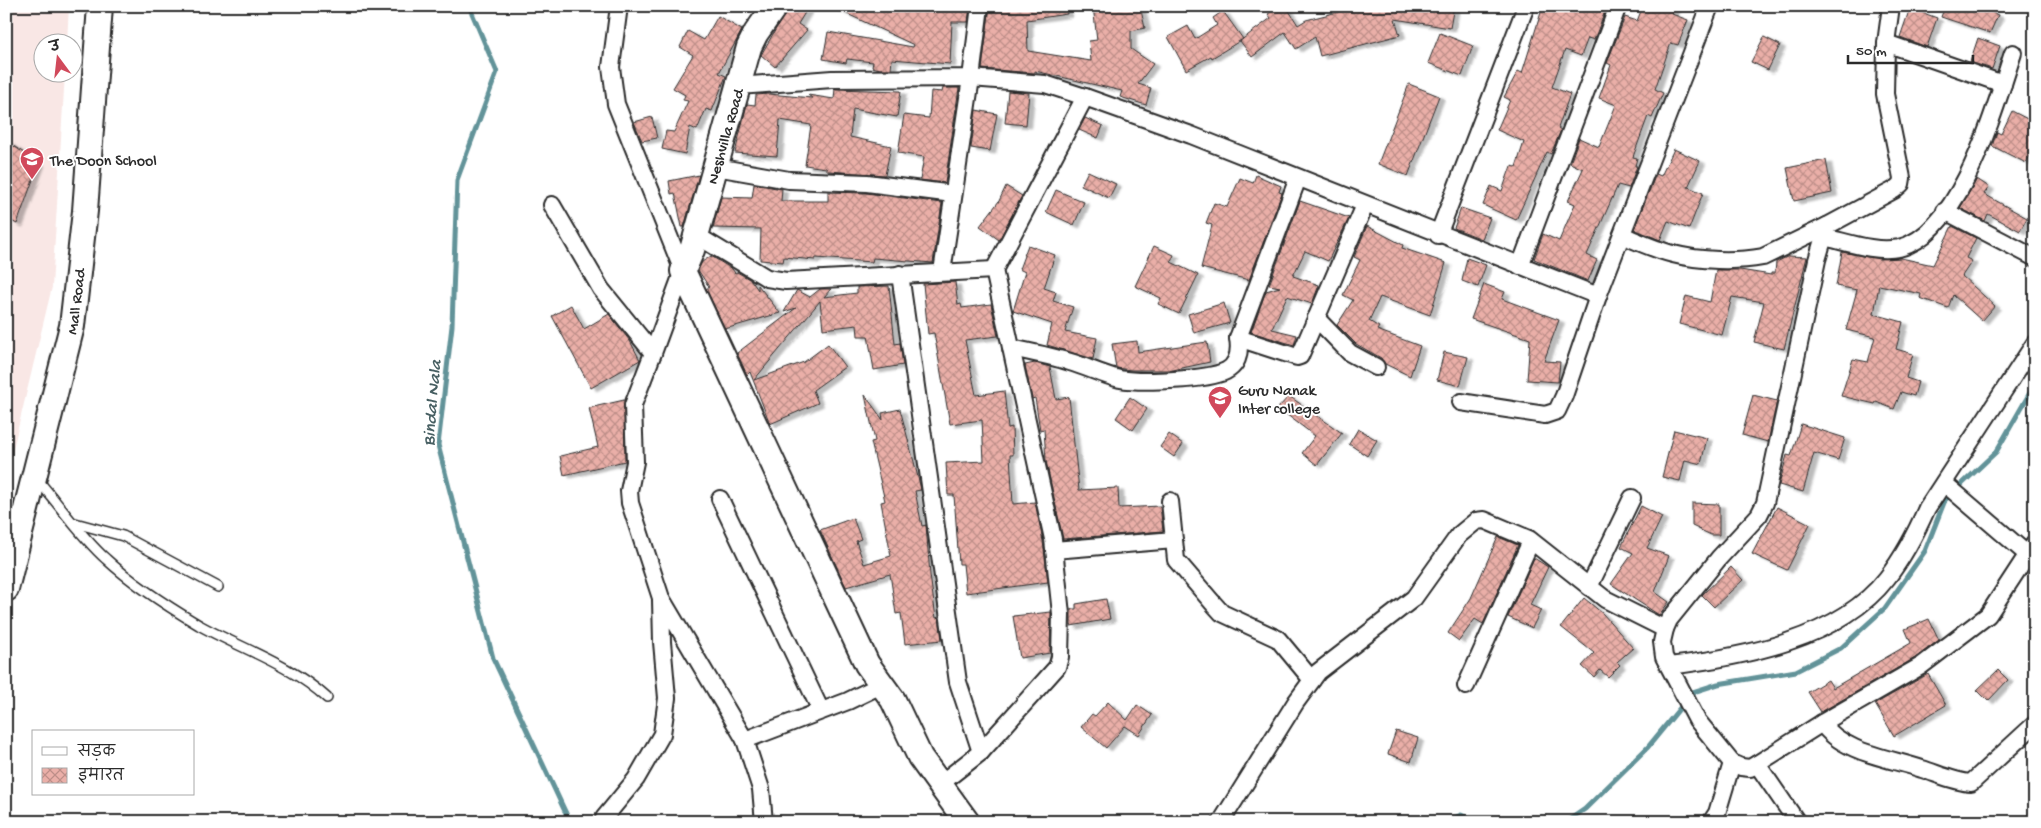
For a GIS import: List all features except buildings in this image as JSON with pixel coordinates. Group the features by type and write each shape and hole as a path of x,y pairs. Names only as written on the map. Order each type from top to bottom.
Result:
{"street":[{"name":"Mall Road","path":"6,589 72,326 85,210 100,6"},
{"path":"620,6 611,67 616,104 683,271 863,655 892,700 920,756 967,822"},
{"name":"Neshvilla Road","path":"683,271 696,236 752,40 775,6"},
{"path":"942,272 980,6"},
{"path":"1438,235 1526,6"},
{"path":"1520,266 1618,6"},
{"path":"1461,402 1545,415 1557,411 1564,396 1598,296 1710,6"},
{"path":"1622,235 1674,254 1713,259 1753,259 1825,231 1894,190 1901,184 1902,178 1884,94 1887,8"},
{"path":"1886,43 2003,84"},
{"path":"1825,231 1873,248 1897,248 1916,242 1936,224 1977,156 2013,53"},
{"path":"738,86 832,78 971,78 1045,84 1191,135 1438,235 1598,296"},
{"path":"940,784 981,752 1059,662 1061,614 1054,550 994,270 1085,97"},
{"path":"716,167 789,180 867,183 954,194"},
{"path":"1011,348 1068,361 1122,379 1148,381 1187,378 1227,370 1236,360 1240,350 1238,338 1298,178"},
{"path":"552,205 601,289 653,353"},
{"path":"1238,338 1297,357 1300,356 1365,205"},
{"path":"1945,211 2035,258"},
{"path":"1825,231 1766,503 1759,515 1719,558 1665,629 1662,650 1669,666 1698,720 1732,763 1750,768 1757,764 1822,722 1921,666 1988,615 2031,549 1953,491"},
{"path":"696,236 767,278 774,280 786,281 994,270"},
{"path":"683,271 633,405 635,462 629,491 633,516 661,598 745,740 761,789 764,822"},
{"path":"900,274 958,682 981,752"},
{"path":"1316,318 1350,353 1376,367"},
{"path":"1669,666 1705,662 1777,645 1820,630 1848,613 1887,579 1914,538 1927,508 1953,491 2035,342"},
{"path":"1589,587 1632,498"},
{"path":"720,499 821,711"},
{"path":"1170,501 1176,560 1222,612 1278,639 1312,680"},
{"path":"1221,822 1318,672 1346,648 1414,598 1459,535 1470,525 1484,520 1531,541 1604,599 1665,629"},
{"path":"1054,550 1174,540"},
{"path":"1466,686 1531,541"},
{"path":"604,818 636,779 662,734 667,698 662,642 661,598"},
{"path":"745,740 821,711 881,685"},
{"path":"1822,722 1827,730 1848,745 1870,754 1971,783 2035,724"},
{"path":"1711,822 1717,814 1732,763"},
{"path":"1757,764 1797,822"}],"lane":[{"path":"34,475 104,558 128,577 199,624 285,667 313,685 328,698"},
{"path":"75,523 123,536 218,587"}],"shaded area":[{"name":"The Doon School","path":"6,6 69,6 68,32 32,32 32,82 64,82 52,287 6,478"}],"waterway":[{"name":"Bindal Nala","path":"469,6 497,72 457,180 452,326 438,445 493,658 570,822"},
{"path":"1566,822 1585,809 1648,747 1693,692 1718,684 1796,671 1841,648 1885,608 1925,551 1945,500 1996,452 2035,384"},
{"path":"1447,822 1461,815 1475,822"}],"place":[{"name":"The Doon School","path":"32,180"},
{"name":"Guru Nanak Inter college","path":"1220,419"}]}
